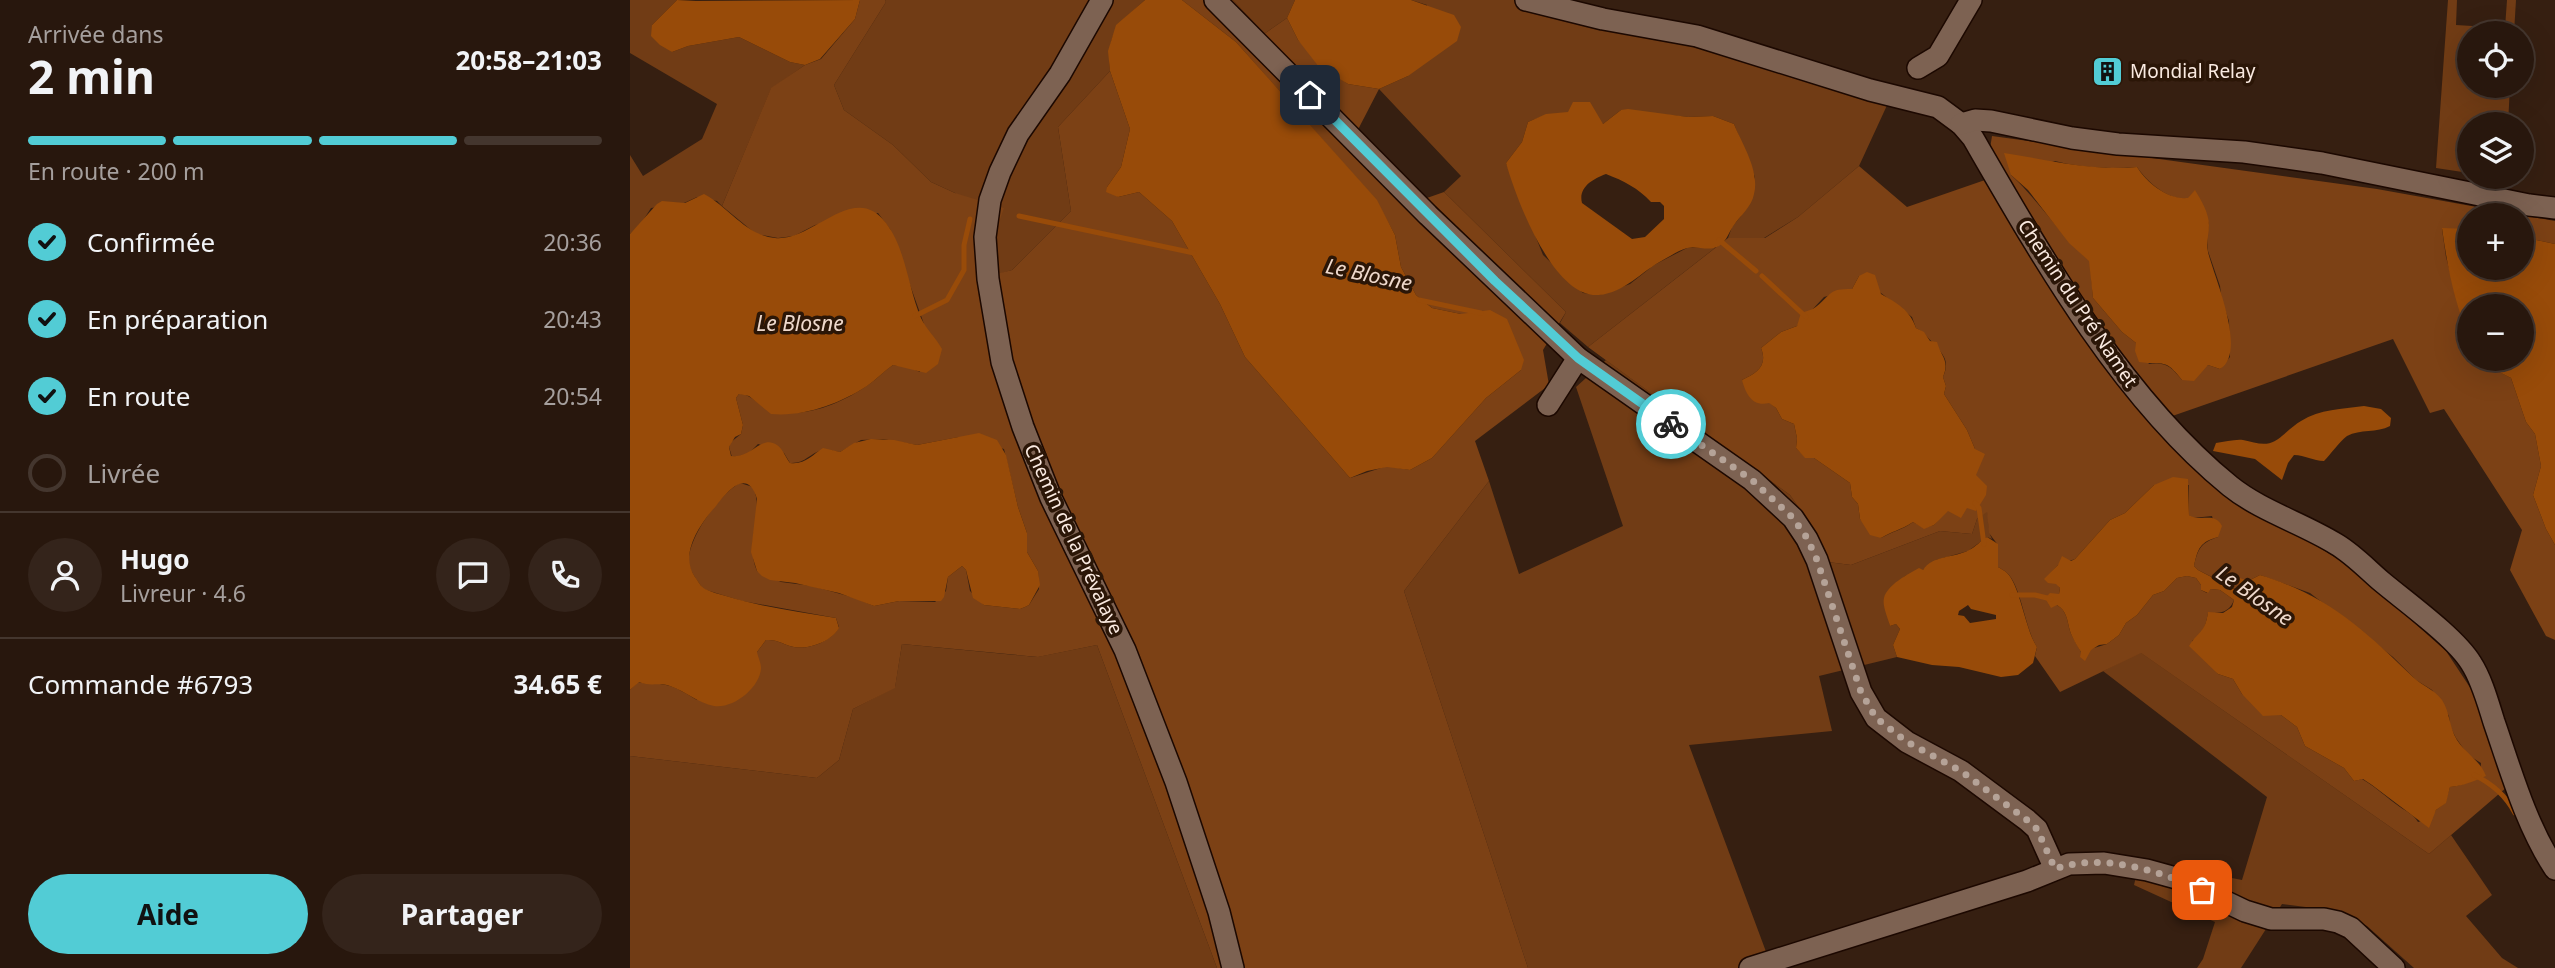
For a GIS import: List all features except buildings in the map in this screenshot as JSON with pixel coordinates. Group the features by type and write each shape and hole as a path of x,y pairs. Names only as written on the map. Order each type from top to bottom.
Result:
{"street":[{"name":"Chemin de la Prévalaye","path":"1102,0 1060,74 1018,134 1000,172 990,200 985,237 988,279 1002,362 1023,427 1051,498 1125,650 1176,782 1219,912 1233,968"},
{"path":"1215,0 1447,234 1578,358 1752,480 1793,518 1807,538 1817,560 1861,692 1876,718 1907,742 1961,771 2027,820 2037,829 2055,869"},
{"name":"Chemin du Pré Namet","path":"1526,0 1603,19 1698,36 1870,90 1938,107 1961,124 1973,138 2068,293 2118,368 2191,452 2232,487 2260,505 2339,546 2427,620 2472,664 2519,793 2555,869"},
{"path":"1917,68 1938,56 1971,0"},
{"path":"1961,124 1975,120 1991,121 2072,138 2118,144 2244,152 2322,163 2555,208"},
{"path":"1549,405 1578,358"},
{"path":"1750,968 2026,881 2069,864 2085,863 2125,866 2176,878 2245,911 2271,919 2323,919 2338,922 2351,928 2394,968"}],"shaded area":[{"path":"630,0 677,0 652,25 672,52 688,46 739,37 790,62 805,65 771,89 722,206 717,201 697,197 684,203 651,208 640,225 630,234 630,155 643,176 702,139 717,104 630,53"},
{"path":"860,0 886,2 834,85 844,110 893,145 931,182 955,193 1004,208 996,231 996,274 1012,270 1071,211 1058,127 1110,71 1130,129 1121,167 1107,187 1118,197 1139,192 1172,221 1220,304 1245,357 1350,478 1387,466 1410,470 1432,458 1486,398 1521,370 1461,314 1432,308 1416,295 1401,267 1395,235 1376,200 1236,42 1182,0 1233,0 1264,34 1287,18 1298,40 1336,76 1348,84 1379,89 1350,145 1407,205 1444,192 1566,312 1543,350 1549,385 1475,441 1489,481 1404,591 1528,968 1217,968 1097,645 1038,657 902,644 895,688 853,709 839,760 817,778 630,756 630,690 638,682 670,686 697,700 757,652 766,640 806,647 826,640 839,627 836,618 742,601 703,589 689,565 692,543 714,507 740,483 753,487 756,497 753,549 757,571 781,582 812,586 874,606 899,601 935,602 946,591 948,577 962,566 966,570 970,591 984,605 1020,609 1029,605 1039,589 1038,571 1027,552 1027,533 1004,449 959,437 917,445 883,439 861,440 840,452 822,450 795,463 790,463 784,453 758,444 747,455 732,457 729,447 741,434 743,425 736,398 739,394 776,411 812,411 847,398 893,365 920,372 924,324 890,229 878,213 815,225 794,236 778,238 756,234 722,206 771,88 805,65 821,59 855,19"},
{"path":"885,0 1145,0 1127,16 1112,38 1110,71 1058,127 1071,211 1012,270 996,275 996,231 955,193 931,182 893,145 844,110 834,85"},
{"path":"1233,0 1295,0 1287,18 1264,34"},
{"path":"1411,0 1538,0 1895,88 1859,166 1798,217 1764,238 1728,238 1732,227 1741,216 1755,177 1734,124 1713,116 1688,117 1621,110 1603,124 1566,114 1549,115 1528,122 1522,142 1506,163 1543,255 1583,293 1599,295 1630,284 1654,265 1687,248 1715,248 1588,347 1560,323 1566,312 1444,192 1461,176 1379,89 1408,76 1427,5"},
{"path":"2448,0 2457,0 2457,98 2509,98 2509,112 2457,112 2457,171 2436,168"},
{"path":"2507,0 2516,0 2515,21 2506,21"},
{"path":"1992,136 2377,189 2457,203 2457,229 2442,229 2457,298 2457,371 2497,371 2511,378 2526,422 2535,434 2541,466 2533,495 2555,545 2555,640 2546,636 2510,570 2522,530 2444,409 2430,413 2393,339 2158,421 2285,527 2351,567 2446,651 2473,692 2507,787 2429,854 2141,653 2060,692 2035,656 2037,647 2016,587 2007,573 1998,567 1998,545 1989,533 1987,512 1977,519 1972,534 1940,531 1851,565 1828,562 1809,522 1790,495 1588,347 1728,238 1765,238 1798,217 1859,166 1907,207 1985,180","holes":["2055,161 2076,165 2137,167 2147,179 2173,197 2188,199 2195,191 2209,224 2208,251 2229,321 2230,357 2220,369 2208,365 2182,380 2168,366 2149,364 2136,343 2122,332 2093,298 2090,261 2011,175","1859,276 1912,317 1916,328 1945,358 1944,394 1967,430 1975,449 1976,475 1934,525 1924,528 1913,522 1881,538 1860,519 1850,483 1814,458 1805,457 1796,448 1794,424 1782,419 1776,408 1742,380 1760,368 1763,360 1761,348 1781,332 1797,326 1824,297 1852,289","2154,485 2189,485 2189,515 2193,518 2212,516 2218,537 2201,547 2194,566 2198,570 2241,592 2248,581 2260,575 2310,593 2393,657 2416,680 2432,690 2449,716 2456,738 2468,755 2481,763 2480,778 2450,787 2445,803 2431,818 2418,822 2367,782 2362,779 2354,781 2344,768 2305,746 2297,727 2242,694 2233,679 2218,674 2192,641 2203,629 2208,613 2227,610 2234,600 2220,590 2211,589 2207,593 2201,590 2196,578 2177,578 2164,591 2153,595 2137,615 2126,623 2119,635 2107,644 2081,652 2065,613 2057,605 2060,588 2050,574 2058,565 2075,559 2110,520 2125,513"]},
{"path":"2534,217 2555,221 2555,244 2534,240"},
{"path":"1606,360 1790,495 1809,522 1828,562 1851,565 1940,531 1972,534 1977,519 1987,511 1992,539 1987,537 1968,551 1936,560 1923,570 1905,576 1886,594 1890,626 1896,624 1900,629 1893,645 1897,657 1819,676 1832,731 1689,745 1768,957 1777,968 1528,968 1404,591 1489,481 1519,574 1623,526 1576,387"},
{"path":"902,644 1037,657 1097,645 1217,968 630,968 630,756 817,778 839,760 853,709 895,687"},
{"path":"2140,652 2429,854 2451,835 2492,895 2466,916 2502,958 2518,968 2414,968 2367,926 2337,911 2282,904 2241,968 2197,968 2203,959 2215,922 2134,885 2140,860 2242,880 2267,797 2103,671"}],"water":[{"path":"677,0 860,0 855,19 820,59 805,65 790,62 739,37 688,46 672,52 651,36 652,25"},
{"path":"1145,0 1182,0 1236,42 1377,200 1395,235 1401,267 1416,295 1432,308 1461,314 1490,310 1507,319 1524,360 1521,370 1486,398 1432,458 1410,470 1387,467 1350,478 1245,357 1220,304 1172,221 1139,192 1118,197 1106,192 1121,167 1130,129 1110,71 1108,51 1116,25"},
{"path":"1295,0 1411,0 1454,15 1461,27 1457,41 1408,76 1379,89 1348,84 1319,67 1298,40 1287,18"},
{"path":"1573,102 1590,102 1603,124 1621,110 1628,109 1688,117 1713,116 1734,124 1755,176 1751,203 1724,242 1718,246 1681,250 1617,290 1599,295 1582,292 1566,281 1539,244 1518,199 1506,163 1522,142 1528,122 1546,114 1568,112","holes":["1606,174 1625,182 1651,202 1660,202 1664,206 1664,219 1645,237 1632,239 1582,203 1584,188"]},
{"path":"2004,153 2086,166 2137,167 2152,184 2173,196 2188,198 2195,190 2208,216 2208,252 2230,331 2228,360 2220,369 2208,365 2194,381 2182,380 2167,365 2139,362 2135,351 2136,343 2122,332 2093,298 2089,261 2069,243 2028,190 2011,175"},
{"name":"Le Blosne","path":"704,194 755,232 775,238 789,237 847,210 860,208 874,211 893,233 921,318 942,349 938,364 926,373 893,365 856,392 833,404 808,411 771,414 749,396 739,394 736,398 743,425 741,434 735,437 729,447 731,456 745,454 766,442 777,445 790,463 795,463 808,459 823,448 840,452 854,443 871,439 917,445 979,433 997,440 1006,455 1027,533 1027,552 1038,571 1040,585 1029,605 1020,609 984,605 973,598 966,570 962,566 948,577 941,601 899,601 874,606 839,593 770,580 757,571 751,552 757,499 753,489 743,483 726,494 698,530 689,559 695,577 704,588 718,594 766,606 836,618 839,628 826,641 806,647 766,640 757,652 761,668 756,683 744,696 729,704 714,706 666,685 639,682 630,690 630,234 662,201 685,203"},
{"path":"2442,228 2457,229 2457,280 2534,280 2534,240 2555,244 2555,545 2533,495 2541,466 2535,434 2526,422 2511,378 2497,371 2534,371 2534,294 2457,294 2457,302"},
{"path":"1867,272 1875,275 1881,294 1907,312 1916,328 1924,332 1930,341 1937,342 1945,362 1944,394 1967,430 1975,449 1985,454 1976,475 1987,486 1986,495 1976,511 1967,508 1961,518 1948,511 1934,525 1924,529 1913,522 1881,538 1870,535 1860,519 1850,483 1814,458 1805,458 1796,448 1794,424 1782,419 1776,408 1769,403 1763,404 1751,399 1742,380 1760,368 1763,360 1761,348 1781,332 1797,326 1801,313 1815,307 1835,291 1852,289 1859,276"},
{"path":"2364,406 2381,409 2391,418 2390,426 2347,436 2324,461 2294,455 2282,480 2255,459 2213,451 2216,443 2233,440 2271,443 2308,417 2331,410"},
{"path":"2173,477 2188,479 2189,515 2215,519 2222,526 2218,537 2207,541 2199,550 2194,566 2198,570 2240,592 2240,578 2248,581 2260,575 2305,593 2361,629 2442,700 2457,740 2486,776 2450,787 2446,803 2436,810 2429,828 2363,779 2354,781 2344,768 2305,746 2297,727 2281,715 2263,716 2242,694 2233,679 2218,674 2189,646 2203,628 2208,612 2223,613 2232,607 2234,600 2220,590 2211,589 2208,593 2201,590 2196,578 2177,578 2164,591 2153,595 2137,615 2126,623 2119,635 2107,644 2091,650 2085,661 2080,657 2081,652 2065,613 2057,605 2051,608 2045,598 2050,593 2059,594 2060,588 2044,579 2058,565 2062,556 2071,561 2075,559 2110,520 2125,513 2154,485"},
{"path":"1987,537 1998,544 1998,567 2012,579 2037,647 2033,663 2018,675 2001,677 1897,657 1893,645 1900,629 1896,624 1890,626 1884,605 1889,589 1898,580 1919,568 1923,570 1938,559 1963,553","holes":["1968,605 1971,609 1996,615 1996,619 1970,623 1964,616 1958,615 1959,611"]}],"waterway":[{"name":"Le Blosne","path":"1019,216 1194,253"},
{"name":"Le Blosne","path":"915,316 947,300 964,270 964,245 970,219"},
{"name":"Le Blosne","path":"1719,240 1756,271"},
{"name":"Le Blosne","path":"1762,276 1806,317"},
{"name":"Le Blosne","path":"1419,300 1481,313"},
{"name":"Le Blosne","path":"1975,503 1979,508 1984,544"},
{"name":"Le Blosne","path":"2012,595 2035,595 2051,599"},
{"name":"Le Blosne","path":"2474,775 2498,791 2515,813"}],"way so far":[{"path":"1671,424 1774,498 1807,538 1817,560 1861,692 1876,718 1907,742 1961,771 2027,820 2037,829 2055,869 2069,864 2085,863 2125,866 2176,878 2202,890"}],"place":[{"name":"Mondial Relay","path":"2107,71"}],"route":[{"path":"1310,95 1495,281 1578,358 1671,424"}]}
